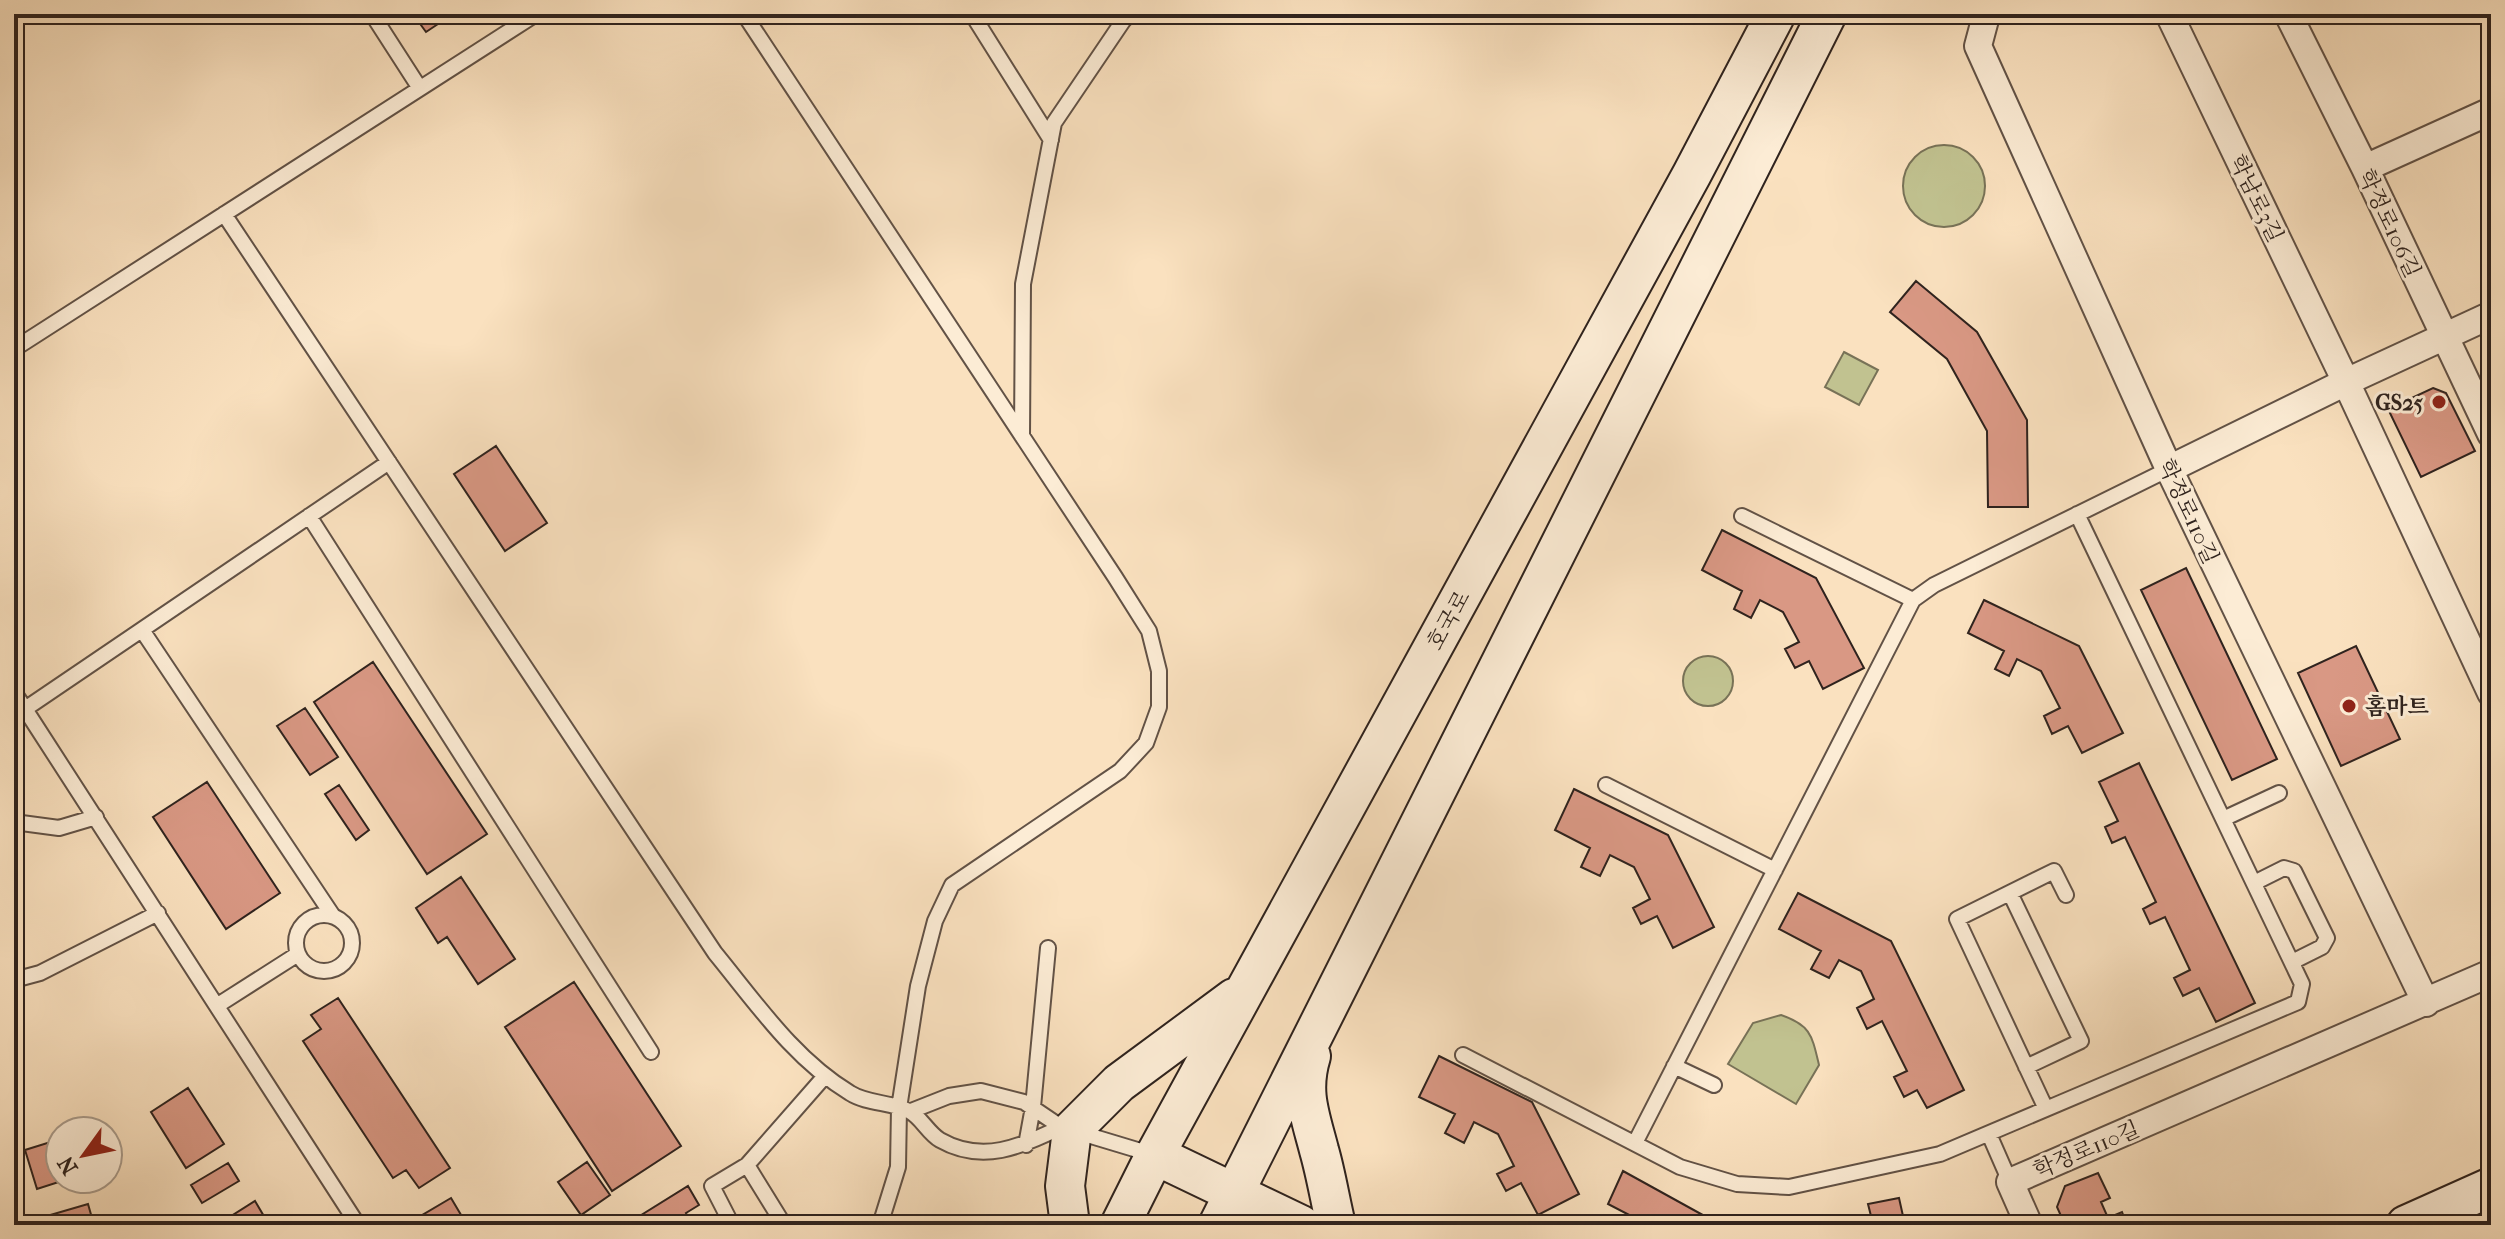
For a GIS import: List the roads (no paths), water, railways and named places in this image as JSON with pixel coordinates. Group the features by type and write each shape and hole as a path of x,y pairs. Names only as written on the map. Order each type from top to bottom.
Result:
{"main road":[{"name":"호국로","path":"1120,1225 1155,1155 1692,174 1776,14"},
{"path":"1218,1225 1827,14"},
{"path":"1070,1225 1065,1186 1066,1128 1119,1083 1246,988"},
{"path":"1325,1011 1306,1072 1308,1113 1320,1150 1336,1225"},
{"path":"1155,1155 1301,1225"},
{"path":"2406,1225 2449,1216 2491,1187"}],"street":[{"name":"학정로110길","path":"1989,14 1978,46 2169,469 2426,1003"},
{"name":"학남로3길","path":"2169,14 2491,693"},
{"name":"학정로106길","path":"2288,14 2491,434"},
{"path":"2365,168 2491,111"},
{"path":"2169,469 2491,315"},
{"name":"학정로110길","path":"2029,1225 2010,1182 2491,973"}],"lane":[{"path":"372,14 419,87"},
{"path":"14,349 536,14"},
{"path":"744,14 1149,631 1159,671 1159,707 1146,743 1120,771 952,885 935,921 918,986 898,1167 880,1225"},
{"path":"972,14 1051,140"},
{"path":"1022,437 1023,284 1054,123 1130,14"},
{"path":"224,214 715,953 806,1062 853,1095 905,1109 937,1139 965,1151 995,1153 1026,1145 1066,1128"},
{"path":"25,709 389,462"},
{"path":"1635,1143 1913,600 1934,585 2169,469"},
{"path":"1463,1055 1680,1167 1737,1184 1789,1187 1940,1154 2298,1002 2302,984 2077,514"},
{"path":"309,516 651,1052"},
{"path":"1742,516 1913,600"},
{"path":"142,630 333,916 342,921 352,936 351,955 345,963 328,972 310,968 298,954 297,936 307,921 315,916 333,916"},
{"path":"14,692 358,1225"},
{"path":"1606,785 1775,870"},
{"path":"2223,819 2279,793"},
{"path":"14,822 59,828 96,817"},
{"path":"2254,883 2284,868 2294,871 2327,938 2322,947 2292,962"},
{"path":"2046,1109 1957,919 2054,871 2066,895"},
{"path":"2010,893 2081,1041 2026,1067"},
{"path":"14,980 40,973 158,913"},
{"path":"1026,1145 1033,1107 1048,948"},
{"path":"218,1005 298,954"},
{"path":"1674,1066 1714,1085"},
{"path":"732,1225 712,1186 747,1165 825,1076"},
{"path":"905,1109 949,1096 981,1091 1024,1102 1066,1128 1155,1155"},
{"path":"1989,1134 2010,1182"},
{"path":"747,1165 784,1225"}],"place":[{"name":"GS25","path":"2439,402"},
{"name":"홈마트","path":"2349,706"}]}
